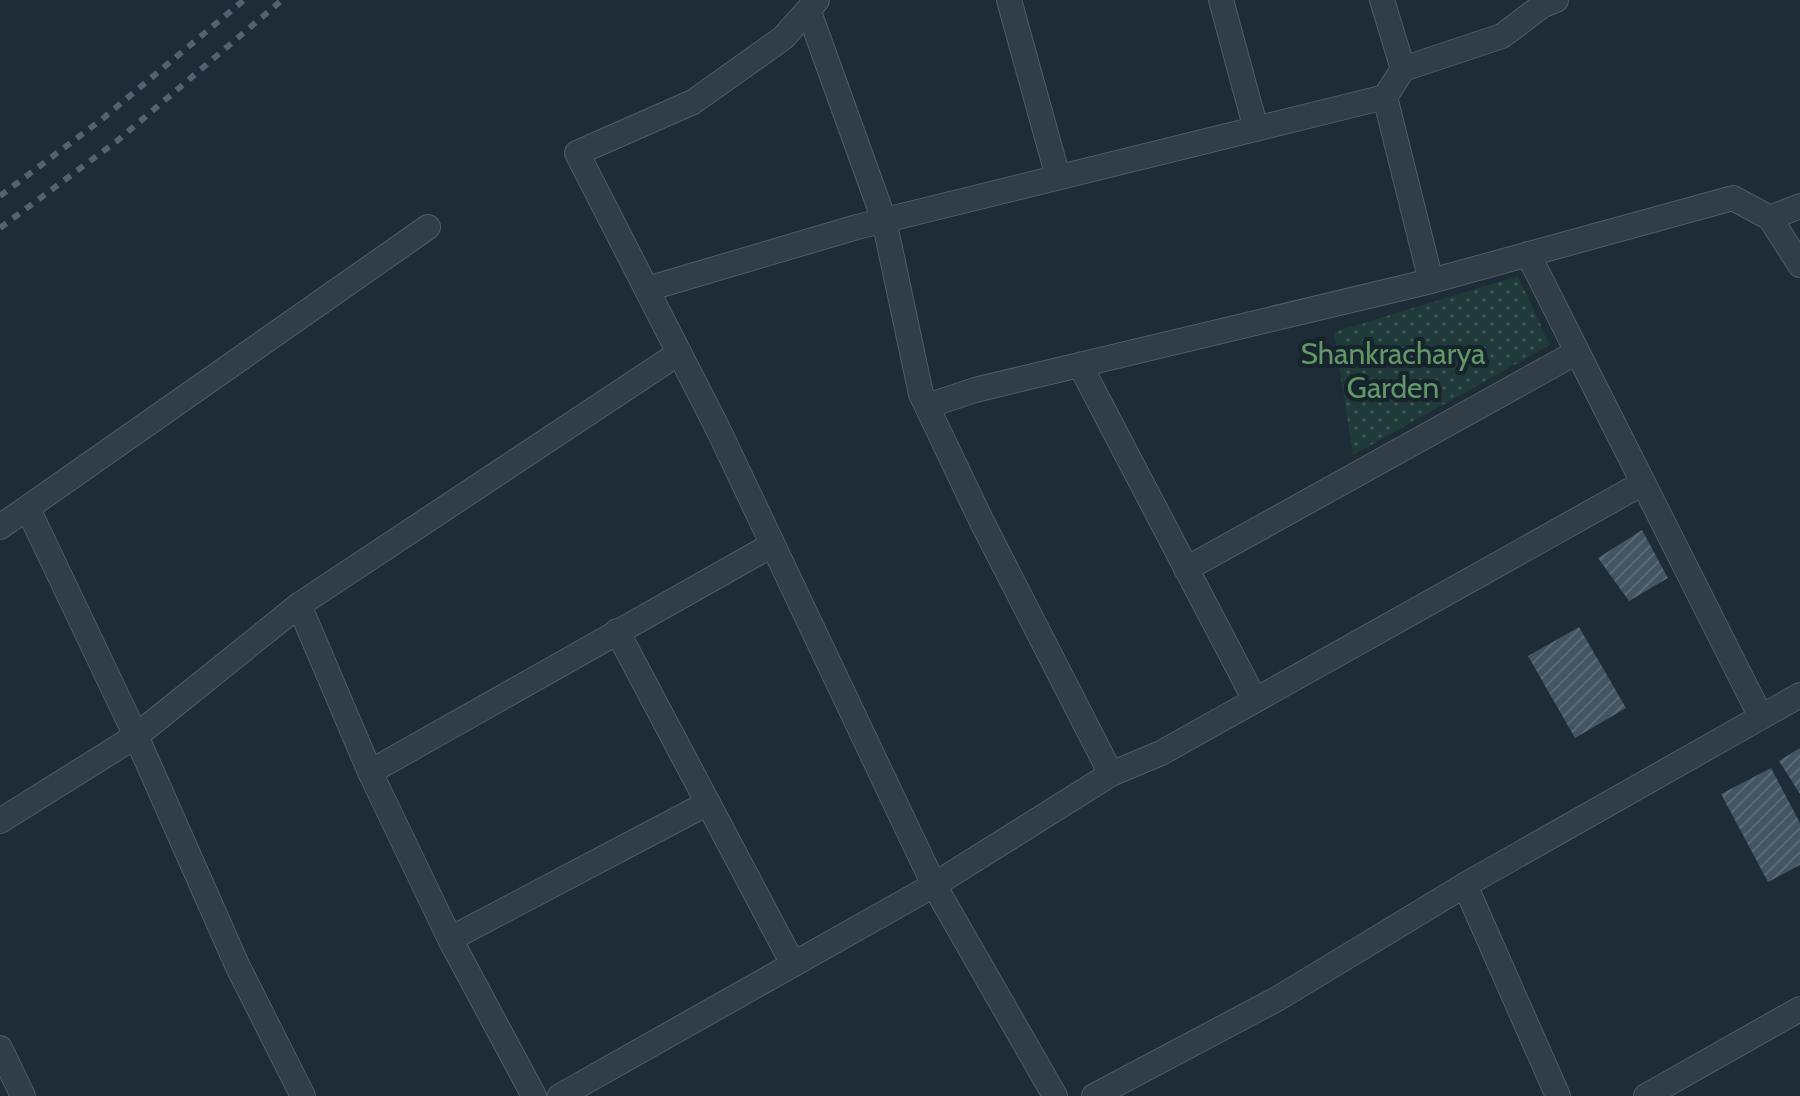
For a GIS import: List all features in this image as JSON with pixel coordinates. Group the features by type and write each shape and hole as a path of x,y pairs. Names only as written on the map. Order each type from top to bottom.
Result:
{"street":[{"path":"1009,0 1058,177"},
{"path":"1221,0 1256,129"},
{"path":"1382,0 1403,69"},
{"path":"647,289 884,220 1385,97 1403,69 1502,36 1543,5 1556,0"},
{"path":"1055,1096 934,885 679,353 577,153 693,102 783,38 813,6 884,220 921,394 982,522 1111,774"},
{"path":"1385,97 1431,281"},
{"path":"927,406 975,390 1431,281 1733,198 1770,218 1800,265"},
{"path":"1770,218 1800,206"},
{"path":"0,527 428,227"},
{"path":"1528,254 1761,717"},
{"path":"1186,569 1577,352"},
{"path":"0,821 136,736 299,605 679,353"},
{"path":"1080,365 1255,700"},
{"path":"560,1096 934,885 1111,774 1161,753 1643,483"},
{"path":"28,509 136,736 238,967 303,1096"},
{"path":"370,772 772,545"},
{"path":"299,605 370,772 450,939 534,1096"},
{"path":"617,631 793,964"},
{"path":"1094,1096 1277,999 1465,885 1800,695"},
{"path":"450,939 708,803"},
{"path":"1465,885 1558,1096"},
{"path":"1646,1096 1800,1009"},
{"path":"0,1048 23,1096"}],"green space":[{"name":"Shankracharya Garden","path":"1518,276 1550,345 1353,455 1334,332"}],"building":[{"path":"1642,530 1668,578 1629,601 1598,558"},
{"path":"1579,627 1626,708 1575,738 1528,656"},
{"path":"1800,748 1800,794 1779,761"},
{"path":"1771,768 1800,823 1800,865 1768,882 1721,794"}],"railway":[{"path":"0,196 101,120 244,0"},
{"path":"0,228 117,141 282,0"}]}
